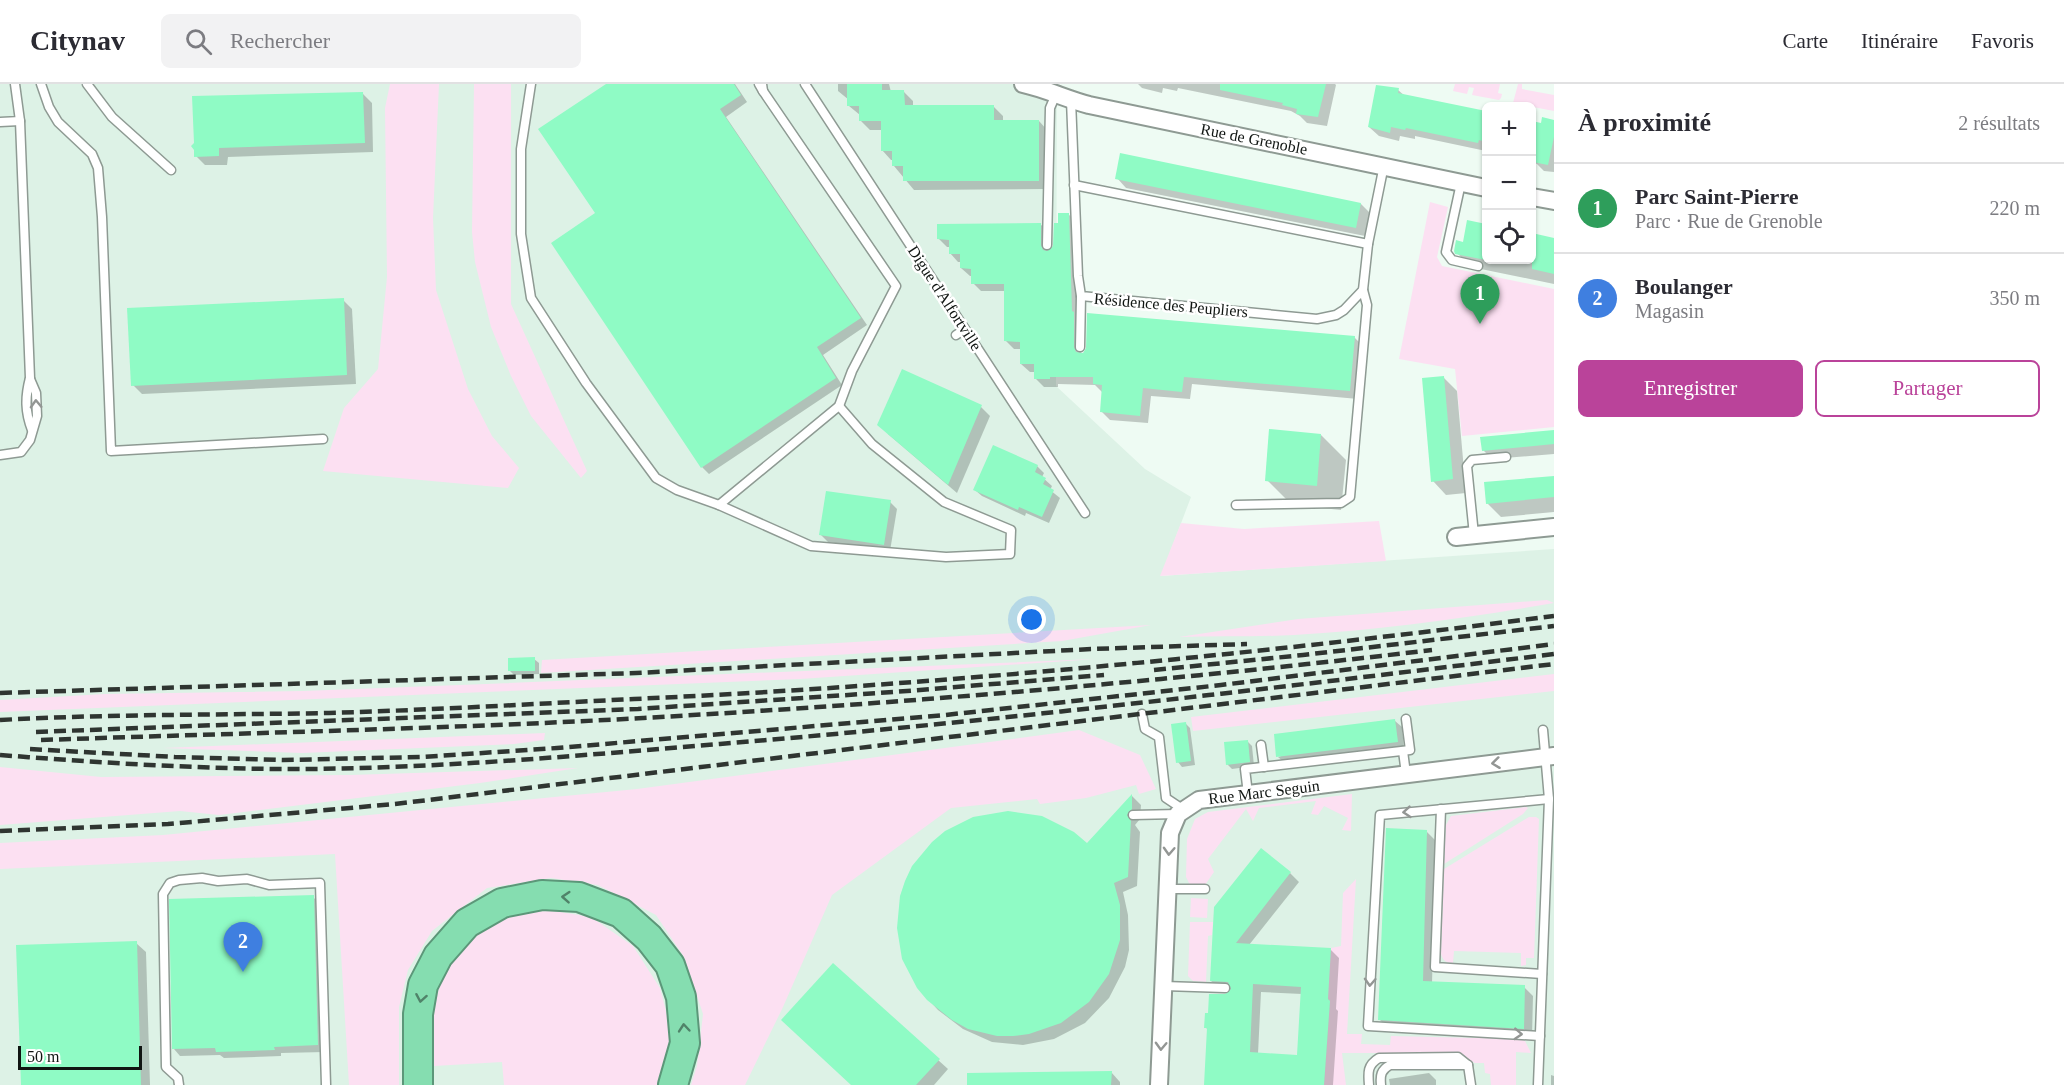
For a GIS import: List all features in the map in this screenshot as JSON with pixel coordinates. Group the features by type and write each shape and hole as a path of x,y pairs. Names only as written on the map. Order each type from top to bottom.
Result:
{"highway":[{"path":"418,1085 418,1014 423,985 438,956 467,923 502,903 542,895 579,897 621,913 649,938 670,965 681,997 685,1042 673,1085"}],"street":[{"name":"Rue de Grenoble","path":"1023,84 1482,187"},
{"path":"1536,198 1554,201"},
{"path":"1456,537 1554,527"},
{"name":"Rue Marc Seguin","path":"1181,812 1198,800 1550,756"},
{"path":"1160,1085 1170,833 1181,812"}],"lane":[{"path":"0,454 14,454 25,450 32,430 26,412 26,393 30,378 20,121 15,84"},
{"path":"41,84 49,107 58,122 92,154 98,168 111,451 323,439"},
{"path":"87,84 112,117 171,170"},
{"path":"531,84 521,149 521,234 531,297 586,383 656,478 677,490 719,505 811,546 946,557 1010,554 1011,530 944,502 872,444 839,406"},
{"name":"Digue d'Alfortville","path":"805,84 1085,513"},
{"path":"719,505 839,406 852,371 896,286 761,86"},
{"path":"1047,245 1050,108 1065,93"},
{"name":"Résidence des Peupliers","path":"1065,93 1072,130 1080,296 1317,319 1336,315 1344,310 1363,290"},
{"path":"0,122 20,121"},
{"path":"1236,505 1341,503 1350,497 1367,305 1363,290 1368,244 1384,165"},
{"path":"1461,183 1446,252 1452,260 1478,266"},
{"path":"1074,184 1368,244"},
{"path":"1080,296 1080,347"},
{"path":"956,335 965,329"},
{"path":"1474,535 1467,466 1472,460 1506,457"},
{"path":"1142,714 1145,729 1159,737 1166,798 1181,812"},
{"path":"1248,794 1245,770 1410,750 1406,719"},
{"path":"1539,1085 1542,974 1551,818 1550,756 1543,730"},
{"path":"1261,745 1264,767"},
{"path":"1403,751 1406,774"},
{"path":"1540,1036 1368,1026 1380,815 1549,799"},
{"path":"1441,809 1434,967 1542,974"},
{"path":"1133,815 1181,812"},
{"path":"179,1085 178,1078 166,1066 164,894 170,883 202,878 218,881 247,879 269,885 320,883 326,1085"},
{"path":"1167,889 1205,889"},
{"path":"1164,986 1225,988"},
{"path":"1369,1085 1369,1066 1379,1058 1458,1057 1468,1065 1471,1085"},
{"path":"1381,1085 1381,1074 1384,1068 1390,1065 1468,1065"}],"shaded area":[{"path":"0,84 1057,84 1056,386 1145,469 1191,497 1161,576 1554,549 1554,1085 0,1085"},
{"path":"390,84 439,84 433,218 436,290 468,389 492,436 519,468 508,488 323,471 344,408 378,369 387,277 385,108"},
{"path":"474,84 511,84 511,304 587,471 581,478 531,416 511,376 491,327 475,262 472,232"},
{"path":"1455,84 1500,84 1498,93 1502,94 1501,98 1499,100 1472,95 1474,88 1469,87 1467,94 1453,91"},
{"path":"1518,84 1522,84 1522,89 1554,95 1554,111 1536,107 1536,102 1513,102"},
{"path":"1430,202 1448,207 1437,257 1442,266 1554,289 1554,427 1462,436 1455,369 1399,359"},
{"path":"1379,521 1386,561 1160,576 1181,523 1244,529"},
{"path":"1547,600 1554,603 1392,627 1280,636 1179,637 1298,619"},
{"path":"1151,625 1062,641 541,673 542,660"},
{"path":"1096,659 800,679 0,712 0,700 105,694 303,691"},
{"path":"1554,674 1554,691 1193,731 1191,717"},
{"path":"1079,730 1140,755 1156,789 1139,794 1136,785 1086,798 1040,804 1037,799 951,808 832,895 783,1007 745,1085 691,1085 697,1066 703,1014 684,957 656,915 598,885 551,878 487,888 432,931 408,970 399,1007 399,1085 349,1085 335,854 0,869 0,843 163,835 637,789"},
{"path":"545,733 544,740 514,744 302,753 163,748"},
{"path":"0,767 101,777 350,775 578,768 480,783 219,815 180,811 0,825"},
{"path":"1352,794 1351,831 1342,830 1348,818 1324,806 1318,815 1311,814 1316,801 1259,808 1253,821 1246,809 1208,859 1214,872 1205,885 1190,885 1186,877 1187,839 1195,819 1208,812"},
{"path":"1528,808 1523,814 1444,864 1446,825 1451,816"},
{"path":"1529,817 1539,819 1534,958 1526,958 1526,965 1521,966 1521,953 1454,951 1453,963 1446,962 1441,953 1444,869"},
{"path":"1356,879 1347,1034 1362,1034 1361,1044 1390,1045 1391,1036 1525,1041 1531,1053 1516,1052 1516,1085 1491,1085 1490,1074 1485,1073 1484,1063 1475,1063 1458,1053 1342,1053 1346,1085 1324,1085 1331,948 1341,946 1343,893"},
{"path":"1191,898 1208,899 1207,918 1190,917"},
{"path":"554,911 591,917 633,946 660,988 671,1031 667,1065 658,1085 504,1085 502,1062 434,1066 433,1016 442,974 472,938 512,912"},
{"path":"1190,922 1213,922 1212,935 1208,936 1206,982 1193,981 1188,976"}],"building":[{"path":"606,84 734,84 741,95 720,109 861,318 817,347 836,378 701,468 551,243 595,213 538,129"},
{"path":"847,84 882,84 882,90 904,90 905,105 994,105 994,120 1039,120 1039,181 903,181 903,166 892,166 892,151 881,151 881,121 859,121 859,106 847,106"},
{"path":"1220,84 1326,84 1318,117 1296,114 1297,109 1282,105 1283,103 1220,90"},
{"path":"1376,85 1399,88 1398,93 1482,110 1482,141 1479,140 1478,143 1406,128 1405,130 1391,127 1390,133 1368,127"},
{"path":"363,92 365,143 219,148 219,156 194,157 194,150 191,146 194,143 192,96"},
{"path":"1542,117 1554,120 1554,137 1548,165 1536,163 1536,122 1541,123"},
{"path":"1120,153 1361,203 1356,228 1115,179"},
{"path":"1058,213 1069,213 1072,311 1074,312 1076,352 1083,353 1086,348 1087,313 1355,336 1350,391 1184,377 1182,392 1143,388 1140,416 1100,412 1102,385 1093,384 1093,377 1034,379 1034,364 1020,364 1020,342 1004,341 1004,284 971,284 971,269 960,268 960,254 949,254 949,240 937,239 937,224 1041,223 1041,245 1043,250 1047,251 1053,246 1054,223 1058,223"},
{"path":"1467,220 1482,223 1482,259 1455,254 1456,240 1463,242"},
{"path":"1536,234 1554,238 1554,274 1532,269 1532,264 1536,264"},
{"path":"344,298 347,375 131,386 127,308"},
{"path":"902,369 982,405 948,485 877,425"},
{"path":"1444,376 1453,479 1431,482 1422,378"},
{"path":"1269,429 1321,434 1317,486 1265,481"},
{"path":"1554,430 1554,444 1482,451 1480,437"},
{"path":"993,445 1038,465 1035,472 1046,478 1043,484 1054,490 1042,517 1019,507 1018,510 973,490"},
{"path":"1554,476 1554,497 1486,504 1484,482"},
{"path":"826,491 891,500 884,545 819,535"},
{"path":"535,657 535,671 508,671 508,658"},
{"path":"1395,719 1398,742 1276,757 1274,734"},
{"path":"1186,722 1191,761 1176,763 1171,724"},
{"path":"1248,740 1250,762 1226,765 1224,742"},
{"path":"1132,794 1132,809 1127,815 1131,821 1128,877 1114,883 1120,905 1120,940 1109,974 1089,1002 1061,1023 1029,1034 997,1036 968,1029 952,1020 927,1000 917,988 902,959 897,928 900,896 905,881 912,866 932,842 945,831 973,817 1008,811 1042,816 1074,832 1087,843"},
{"path":"1386,828 1427,830 1423,981 1525,985 1524,1029 1378,1020"},
{"path":"1261,848 1291,872 1236,943 1331,948 1324,1085 1204,1085 1207,1028 1204,1028 1209,994 1225,994 1231,989 1228,982 1210,981 1214,907","holes":["1253,984 1301,987 1297,1055 1250,1052"]},
{"path":"314,895 318,1045 274,1047 275,1050 216,1052 215,1048 172,1049 169,899"},
{"path":"137,941 141,1085 21,1085 16,945"},
{"path":"833,963 940,1059 916,1085 851,1085 781,1020"},
{"path":"1112,1071 1111,1085 967,1085 967,1073"}],"railway":[{"path":"0,720 329,713 864,686 1210,656 1554,616"},
{"path":"1154,670 1554,626"},
{"path":"0,693 636,673 1091,649 1247,644"},
{"path":"30,749 283,760 422,757 557,748 945,715 1221,685 1554,644"},
{"path":"41,740 493,725 742,712 1137,681 1432,650"},
{"path":"0,755 137,764 274,769 386,767 497,761 929,725 1554,654"},
{"path":"0,831 168,824 395,804 1554,664"},
{"path":"36,732 638,709 1104,675"}],"place":[{"name":"Parc Saint-Pierre","path":"1480,324"},
{"name":"Boulanger","path":"243,972"}]}
